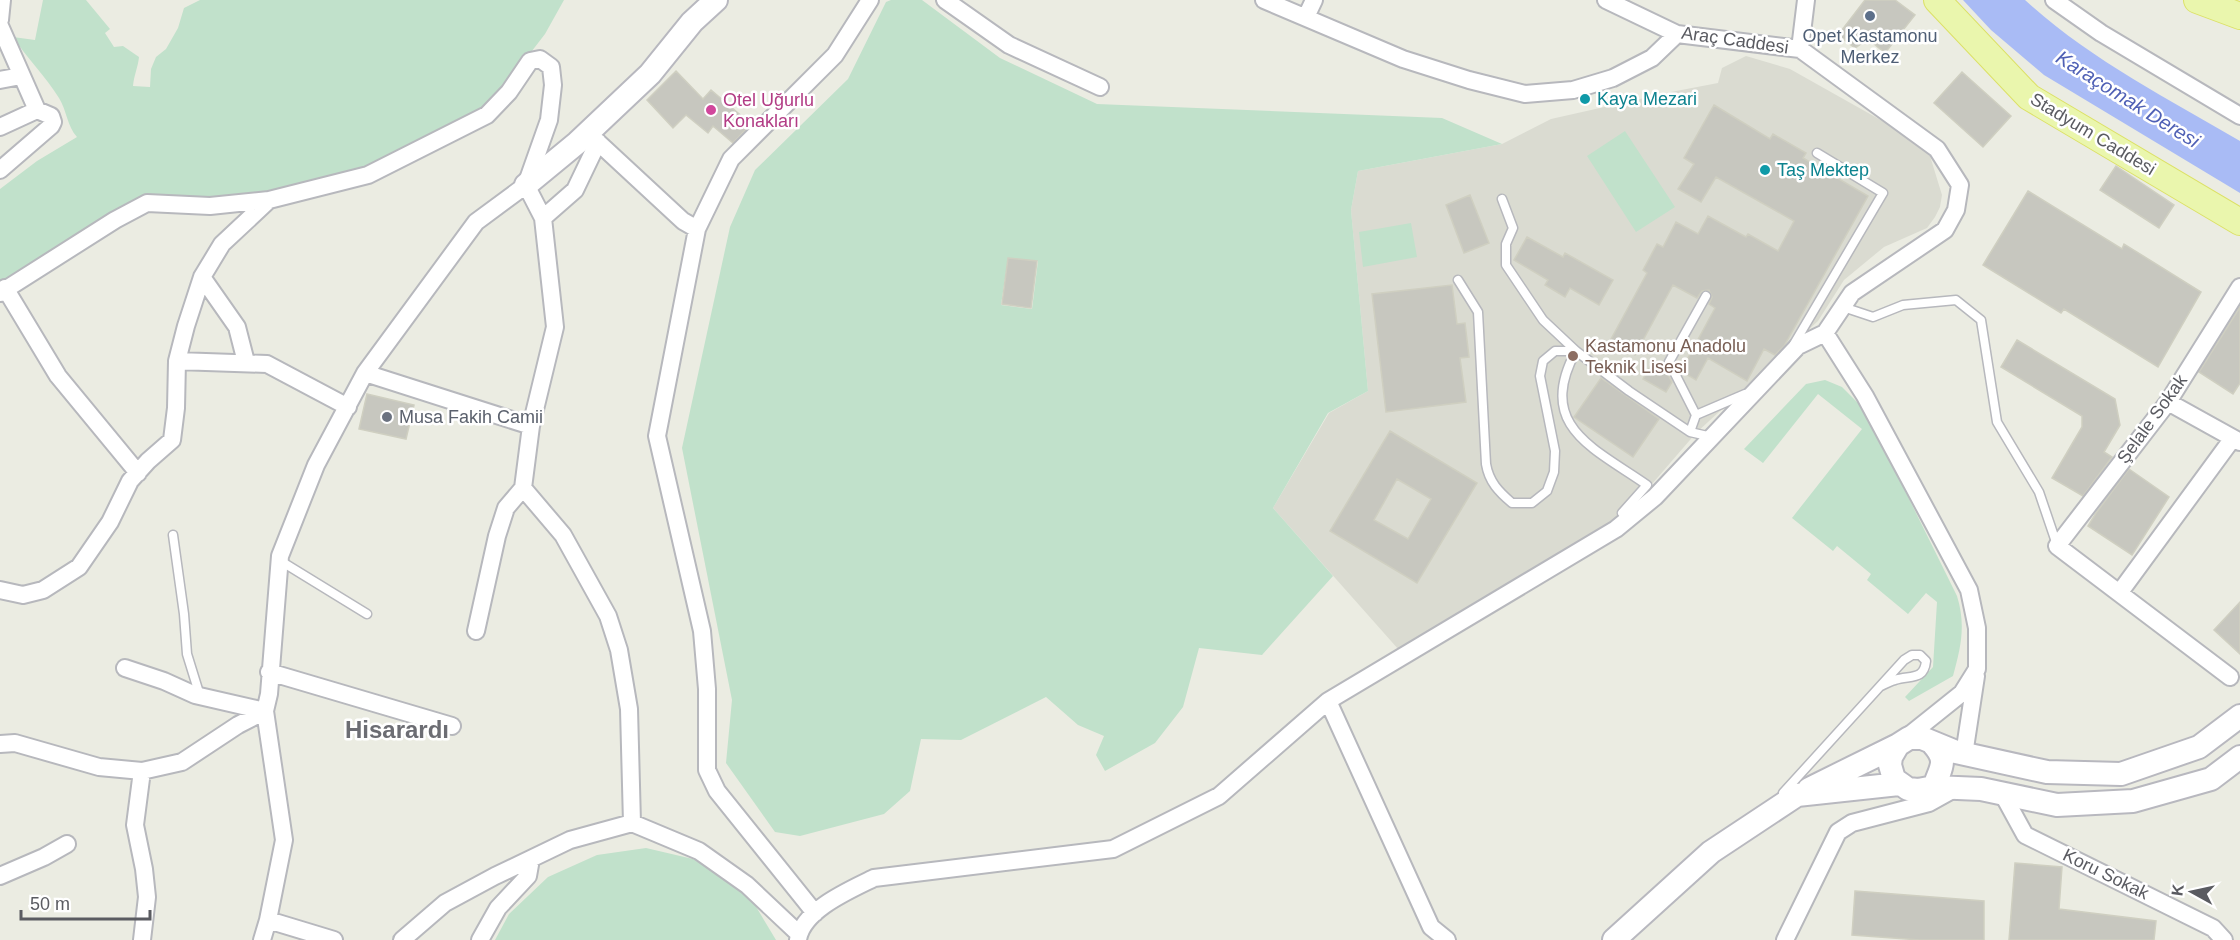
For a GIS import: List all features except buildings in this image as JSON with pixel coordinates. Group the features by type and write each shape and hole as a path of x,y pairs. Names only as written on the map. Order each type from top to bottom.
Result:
{"main road":[{"path":"526,185 593,138 650,74 692,22 716,0"},
{"name":"Stadyum Caddesi","path":"1936,0 2029,97 2240,222"},
{"path":"2197,0 2240,16"},
{"path":"1933,744 1956,752 2047,772 2121,774 2199,747 2240,716"},
{"path":"1614,940 1711,852 1797,795 1898,745 1916,737 1928,740 1939,750 1942,767 1934,787"},
{"path":"1898,745 1890,765 1894,779 1908,789 1934,787 1981,789 2057,805 2133,801 2211,779 2240,757"},
{"path":"1797,795 1899,784"}],"street":[{"path":"0,20 2,0"},
{"path":"814,913 717,791 707,770 706,689 702,631 657,436 697,229 731,159 835,55 870,0"},
{"path":"945,0 1009,45 1100,87"},
{"path":"1264,0 1403,59 1469,80 1525,94 1573,90 1613,78 1652,58 1677,34"},
{"path":"1306,17 1314,0"},
{"name":"Araç Caddesi","path":"1606,0 1677,34 1800,49"},
{"path":"402,940 445,903 531,859 570,840 632,823 699,851 747,885 799,937 814,913 843,893 874,878 1113,849 1219,796 1328,701 1616,529 1655,497 1798,346 1825,333 1852,293 1945,230 1956,210 1960,185 1937,149 1800,49 1806,0"},
{"path":"2054,0 2101,33 2240,116"},
{"path":"0,26 37,110 51,116 53,122 0,170"},
{"path":"138,473 58,376 2,290 115,220 147,203 210,206 269,200 368,175 487,115 509,92 530,61 540,59 550,67 553,85 549,120 526,185 476,222 365,373 316,465 279,560 269,694 265,711 284,840 262,940"},
{"path":"0,80 21,76"},
{"path":"0,126 37,110"},
{"path":"543,218 575,190 593,138 683,221 697,229"},
{"path":"477,631 497,536 506,508 523,488 531,426 555,327 543,218 526,185"},
{"path":"0,590 23,595 43,590 79,567 110,522 130,481 172,440 176,408 177,361 202,277 222,244 269,200"},
{"path":"202,277 237,327 246,362"},
{"name":"Şelale Sokak","path":"2057,546 2168,402 2240,287"},
{"path":"1825,333 1865,396 1969,590 1977,628 1977,669 1965,748 1956,752"},
{"path":"177,361 267,364 348,407"},
{"path":"365,373 531,426"},
{"path":"2120,592 2236,440 2168,402"},
{"path":"523,488 563,535 608,616 619,650 629,708 632,823"},
{"path":"2057,546 2230,677"},
{"path":"124,668 200,696 265,711"},
{"path":"1898,745 1962,693 1977,669"},
{"path":"269,672 453,726"},
{"path":"1328,701 1431,927 1447,940"},
{"path":"0,744 15,743 99,768 142,771 182,762 265,711"},
{"path":"142,771 135,825 144,868 147,897 142,940"},
{"path":"1785,940 1838,832 1852,823 1929,803 1956,788"},
{"name":"Koru Sokak","path":"2002,793 2025,835 2213,928 2224,940"},
{"path":"2,872 44,857 67,844"},
{"path":"480,940 498,908 528,876 531,859"},
{"path":"268,920 334,940"}],"lane":[{"path":"1696,414 1744,395 1790,352 1883,193 1818,153"},
{"path":"1502,199 1513,228 1506,244 1506,265 1543,320 1576,351 1629,391 1690,432 1712,437"},
{"path":"1458,280 1478,312 1488,472 1496,489 1512,503 1532,503 1547,491 1554,472 1555,451 1540,376 1543,361 1555,351 1576,351"},
{"path":"1690,432 1696,414 1669,362 1706,296"},
{"path":"1843,307 1873,317 1903,305 1956,300 1981,320 1997,422 2039,492 2057,546"},
{"path":"1576,351 1567,369 1564,386 1562,405 1568,423 1580,438 1647,485 1622,513"},
{"path":"173,535 187,654 200,696"},
{"path":"279,560 367,614"},
{"path":"1797,795 1783,793 1904,660 1912,655 1920,655 1926,662 1925,670 1918,677 1894,680 1881,686"}],"shaded area":[{"name":"Kastamonu Anadolu Teknik Lisesi","path":"1746,56 1790,69 1918,141 1930,156 1942,195 1935,217 1927,228 1884,247 1844,280 1818,321 1696,433 1614,528 1399,650 1273,508 1329,413 1368,391 1351,210 1358,171 1502,144 1551,119 1718,83 1722,68"}],"green space":[{"path":"43,0 86,0 110,29 105,33 114,47 123,46 139,57 133,86 150,87 151,69 156,57 166,49 178,28 184,8 200,0 564,0 545,34 495,99 434,144 391,164 285,192 163,201 0,285 0,189 37,161 77,137 59,98 13,37 35,40"},
{"path":"922,0 1000,58 1097,104 1442,118 1502,144 1358,171 1351,210 1368,391 1328,413 1273,508 1333,576 1262,655 1199,648 1183,707 1155,743 1105,771 1096,755 1104,736 1078,725 1046,697 961,740 921,739 910,791 884,814 800,836 775,832 726,763 732,700 682,448 730,227 755,170 848,79 886,2","holes":["1008,258 1038,261 1032,309 1001,305"]},
{"path":"1625,131 1675,207 1636,232 1587,156"},
{"path":"1411,223 1417,257 1363,267 1359,232"},
{"path":"1825,380 1842,387 1860,405 1877,434 1957,596 1960,607 1961,636 1953,676 1909,701 1905,697 1933,667 1937,602 1926,593 1908,614 1867,580 1871,574 1837,546 1833,551 1792,518 1862,429 1818,394 1763,463 1744,449 1806,384"},
{"path":"646,848 693,859 738,887 755,905 776,940 495,940 509,914 548,877 597,855"}],"water":[{"name":"Karaçomak Deresi","path":"1963,0 2025,0 2049,21 2101,59 2240,141 2240,193 2044,75 1991,30"}],"place":[{"name":"Opet Kastamonu Merkez","path":"1870,16"},
{"name":"Kaya Mezari","path":"1585,99"},
{"name":"Otel Uğurlu Konakları","path":"711,110"},
{"name":"Taş Mektep","path":"1765,170"},
{"name":"Kastamonu Anadolu Teknik Lisesi","path":"1573,356"},
{"name":"Musa Fakih Camii","path":"387,417"}],"district":[{"name":"Hisarardı","path":"397,730"}]}
